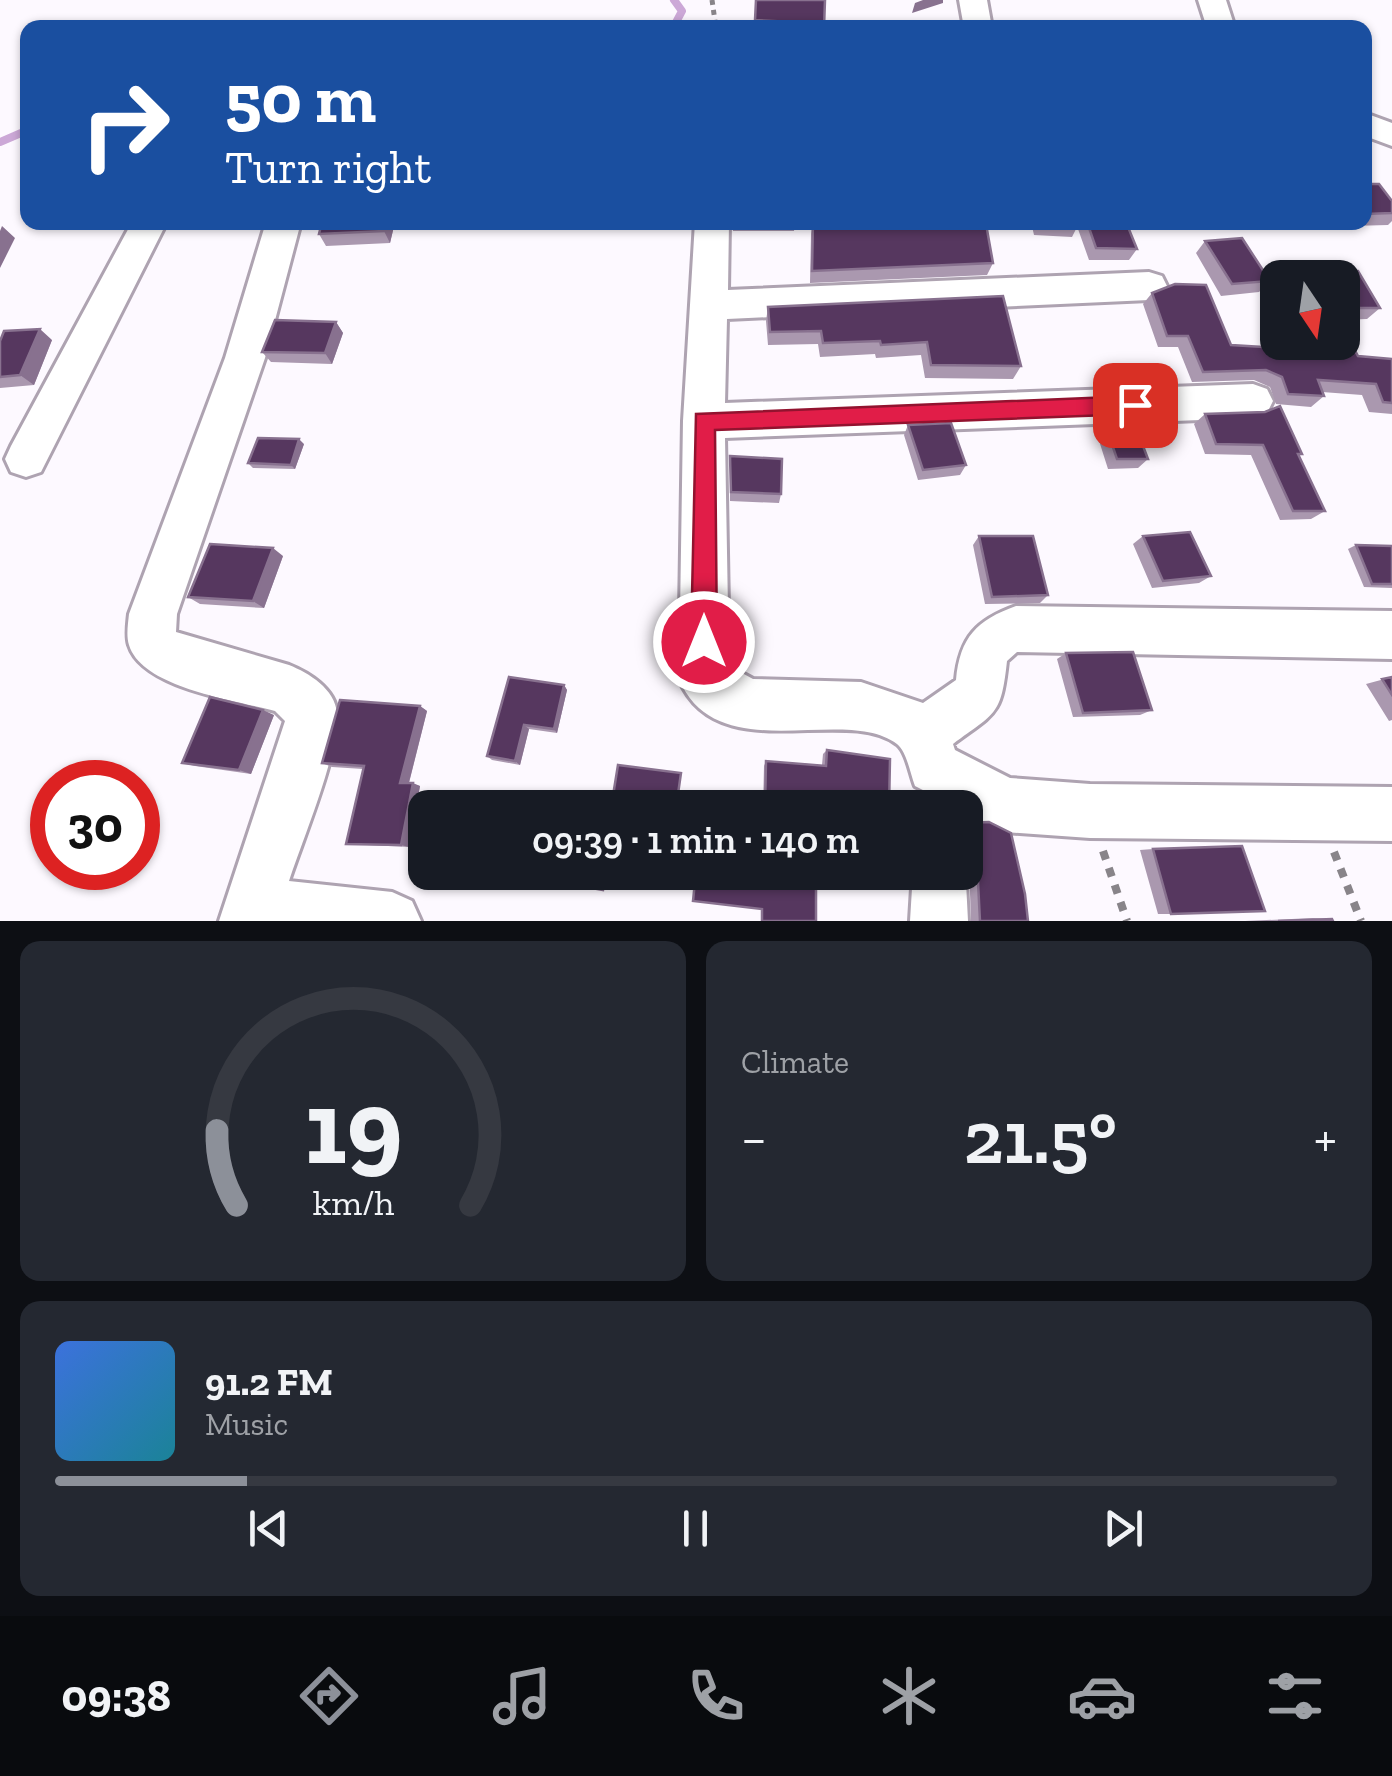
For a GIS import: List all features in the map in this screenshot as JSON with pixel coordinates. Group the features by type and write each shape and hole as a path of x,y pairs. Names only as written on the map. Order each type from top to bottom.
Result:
{"street":[{"path":"26,459 146,230"},
{"path":"282,230 245,358 153,614 151,640 167,656 289,690 312,711 308,738 251,914 392,921"},
{"path":"712,230 704,421 704,680 726,699 758,708 856,706 914,725 931,770 1004,805 1090,811 1392,814"},
{"path":"710,305 1149,286"},
{"path":"704,421 1253,401"},
{"path":"931,770 980,693 984,652 994,636 1016,628 1392,635"},
{"path":"938,921 940,890"}],"path":[{"path":"1090,811 1127,921"},
{"path":"1320,814 1361,921"}],"building":[{"path":"756,0 825,0 824,20 755,20"},
{"path":"1372,184 1379,184 1392,201 1392,213 1372,214"},
{"path":"320,230 384,230 384,231 319,234"},
{"path":"813,230 987,230 993,263 812,271"},
{"path":"1090,230 1129,230 1137,249 1096,248"},
{"path":"1242,238 1260,266 1260,282 1232,284 1205,241"},
{"path":"1360,274 1380,308 1360,308"},
{"path":"1175,284 1206,285 1231,345 1260,347 1260,360 1360,360 1360,356 1392,359 1392,403 1383,402 1376,384 1318,380 1324,396 1288,394 1282,377 1266,370 1203,372 1188,336 1167,336 1152,293"},
{"path":"1003,296 1021,366 931,365 927,342 823,343 821,331 770,332 768,307"},
{"path":"275,320 336,322 325,353 262,352"},
{"path":"40,329 20,375 0,377 0,341 4,331"},
{"path":"1280,406 1325,511 1293,511 1263,445 1216,444 1205,414 1265,412"},
{"path":"1132,417 1148,459 1117,459 1103,418"},
{"path":"951,423 966,465 923,470 908,425"},
{"path":"258,438 299,439 291,465 248,463"},
{"path":"730,456 782,459 781,494 731,492"},
{"path":"1190,532 1211,576 1163,581 1143,536"},
{"path":"979,536 1033,536 1048,595 992,597"},
{"path":"210,544 273,548 253,601 188,597"},
{"path":"1356,545 1392,546 1392,584 1372,584"},
{"path":"1133,652 1152,710 1083,713 1066,653"},
{"path":"509,677 564,685 554,729 524,725 515,761 487,756"},
{"path":"1392,677 1392,695 1382,679"},
{"path":"210,697 263,710 239,770 182,763"},
{"path":"340,700 420,706 400,783 413,783 408,790 401,845 346,844 364,766 322,763"},
{"path":"827,750 890,759 889,790 765,790 766,761 826,766"},
{"path":"618,765 681,773 679,790 614,790"},
{"path":"983,822 1011,833 1028,921 980,921"},
{"path":"1242,846 1265,911 1171,914 1153,849"},
{"path":"694,890 816,890 816,921 762,921 762,909 693,901"}],"waterway":[{"path":"674,0 682,11 677,20"},
{"path":"0,142 20,133"}],"route":[{"path":"704,642 704,421 1135,405"}]}
